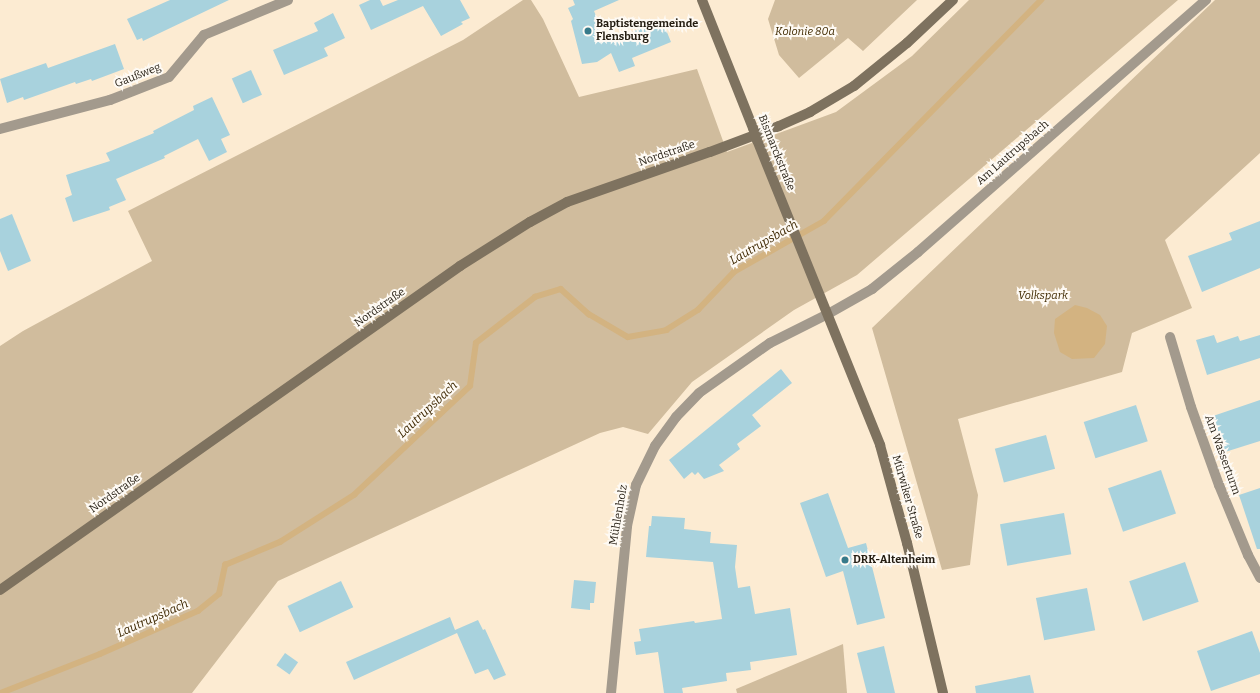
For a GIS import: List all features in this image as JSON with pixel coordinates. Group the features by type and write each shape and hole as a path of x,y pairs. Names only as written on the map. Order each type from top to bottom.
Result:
{"main road":[{"name":"Bismarckstraße","path":"702,0 828,314"},
{"name":"Nordstraße","path":"0,590 454,270 530,222 566,202 710,152 779,126 810,112 854,86 908,43 953,0"},
{"name":"Mürwiker Straße","path":"828,314 880,445 907,543 943,693"}],"street":[{"name":"Gaußweg","path":"0,129 110,100 169,77 204,35 288,0"},
{"name":"Am Lautrupsbach","path":"828,314 872,289 918,252 1206,0"},
{"name":"Mühlenholz","path":"611,693 627,526 636,485 655,446 676,417 699,393 770,343 828,314"},
{"name":"Am Wasserturm","path":"1170,338 1191,407 1219,485 1248,556 1260,578"}],"green space":[{"name":"Lautrupsbach","path":"523,0 531,0 543,19 579,97 697,69 727,152 836,112 912,56 969,0 1178,0 857,275 794,310 692,382 648,434 623,427 600,433 278,581 192,693 0,693 0,346 23,331 152,261 128,211 463,40"},
{"name":"Kolonie 80a","path":"775,0 917,0 863,51 848,38 799,78 779,55 768,19"},
{"name":"Volkspark","path":"1215,0 1260,0 1260,153 1165,240 1192,308 1132,333 1122,372 958,419 978,495 970,565 942,570 872,328"},
{"path":"843,644 847,693 737,693 736,689"}],"shaded area":[{"path":"1075,305 1087,308 1100,315 1107,326 1105,344 1094,358 1072,359 1060,352 1054,333 1055,319"}],"building":[{"path":"170,0 229,0 143,41 142,38 137,40 127,19"},
{"path":"370,0 380,0 383,6 398,0 460,0 470,18 461,22 463,24 441,36 423,6 371,30 359,5"},
{"path":"573,0 619,0 594,11 607,42 662,20 671,42 632,58 635,66 619,72 611,53 597,62 582,64 571,21 573,19 568,8 575,5"},
{"path":"333,13 345,38 324,48 328,56 284,75 273,50 318,31 314,23"},
{"path":"115,44 124,69 92,81 91,79 76,84 75,82 24,100 23,97 7,103 0,79 46,63 48,68"},
{"path":"251,70 262,95 243,103 232,79"},
{"path":"212,97 230,135 221,139 227,152 209,161 198,139 164,156 165,158 116,179 126,200 109,207 110,210 73,222 65,198 72,195 66,175 110,161 106,153 154,133 153,131 194,110 193,106"},
{"path":"12,214 31,261 8,271 0,251 0,219"},
{"path":"1260,221 1260,268 1202,292 1188,256 1232,240 1229,233"},
{"path":"1214,335 1217,343 1238,336 1240,341 1260,335 1260,358 1207,375 1196,340"},
{"path":"781,369 792,383 752,415 761,426 737,444 740,449 719,465 724,471 704,479 698,472 695,475 692,472 684,479 669,460"},
{"path":"1260,400 1260,441 1225,452 1213,416"},
{"path":"1136,405 1148,441 1095,458 1084,422"},
{"path":"1046,435 1055,469 1004,483 995,449"},
{"path":"1161,470 1176,513 1123,532 1108,488"},
{"path":"1260,488 1260,549 1257,549 1239,495"},
{"name":"DRK-Altenheim","path":"828,493 848,548 866,543 885,618 857,625 843,571 826,577 800,503"},
{"path":"1064,513 1071,554 1007,566 1000,524"},
{"path":"652,516 685,518 684,529 711,532 710,543 737,545 735,567 738,588 750,586 755,614 790,608 797,655 750,662 751,670 726,673 727,681 682,688 683,693 664,693 658,652 636,655 634,642 641,641 639,629 694,621 695,623 722,619 713,562 646,557 649,526 651,526"},
{"path":"1185,562 1199,602 1143,621 1129,581"},
{"path":"574,580 596,582 594,603 590,603 590,610 571,608"},
{"path":"341,581 353,607 300,632 288,606"},
{"path":"1087,588 1095,630 1044,640 1036,598"},
{"path":"450,617 455,630 478,620 483,630 485,629 506,675 494,680 488,669 475,674 457,633 354,680 346,662"},
{"path":"1252,631 1260,653 1260,674 1211,691 1197,651"},
{"path":"884,646 895,693 867,693 857,653"},
{"path":"285,653 298,662 290,674 276,665"},
{"path":"1030,675 1034,693 976,693 975,686"}],"waterway":[{"name":"Lautrupsbach","path":"1,693 100,654 198,611 219,594 225,565 280,542 354,495 470,386 476,343 535,297 561,289 589,314 628,337 666,330 698,310 734,272 824,221 1041,0"}],"place":[{"name":"Baptistengemeinde Flensburg","path":"588,31"},
{"name":"DRK-Altenheim","path":"845,560"}]}
